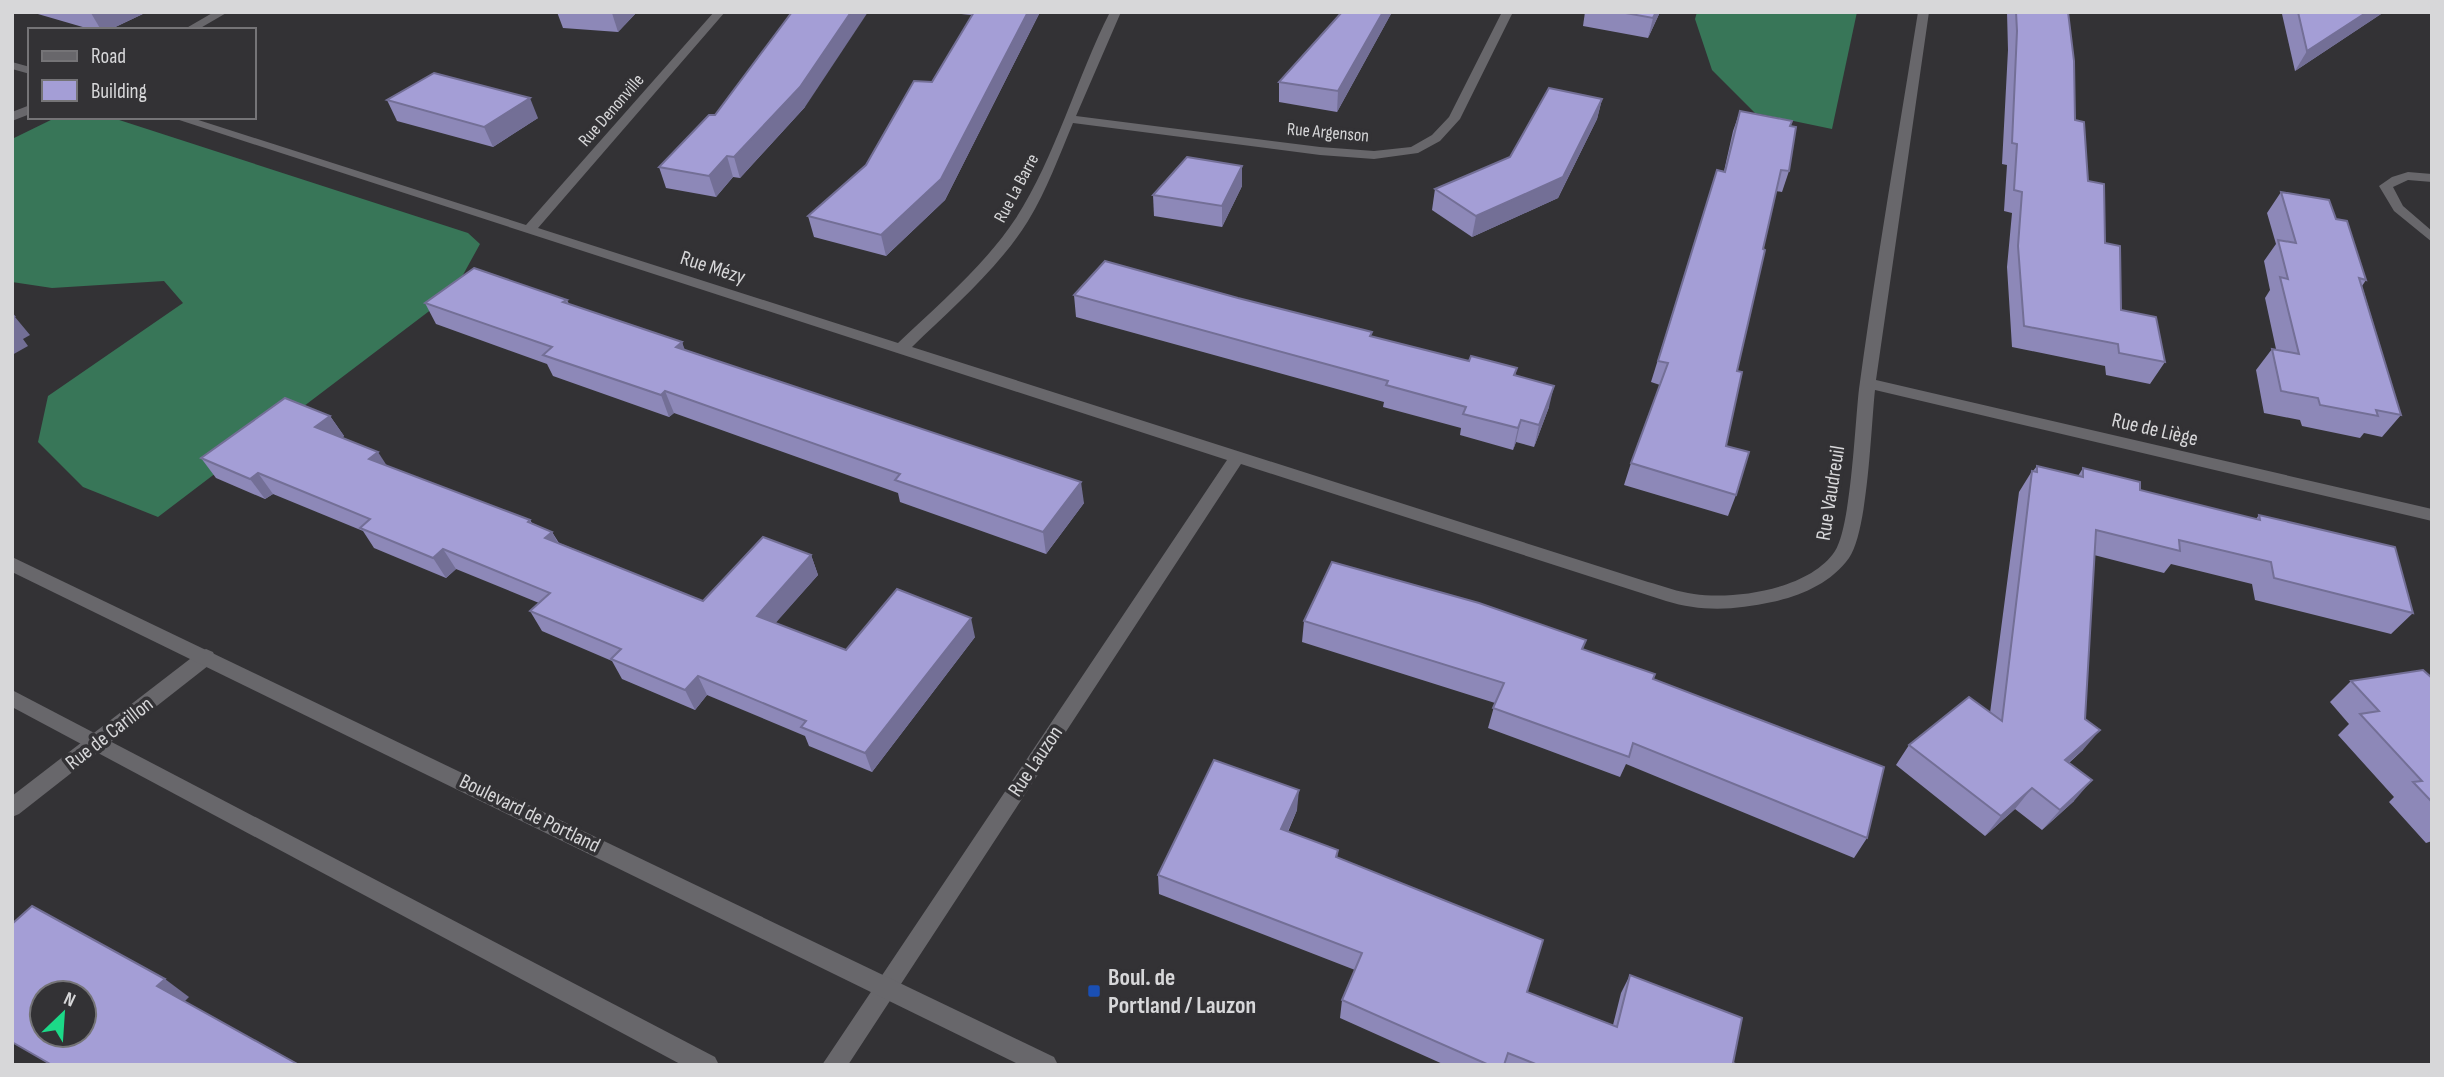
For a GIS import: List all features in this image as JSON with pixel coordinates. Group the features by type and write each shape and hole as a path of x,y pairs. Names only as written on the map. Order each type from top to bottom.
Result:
{"street":[{"path":"192,28 223,12"},
{"name":"Rue Denonville","path":"528,230 720,12"},
{"name":"Rue La Barre","path":"901,349 963,288 1013,232 1039,189 1116,12"},
{"name":"Rue Argenson","path":"1069,119 1320,151 1374,155 1414,150 1436,138 1454,119 1508,12"},
{"name":"Rue Vaudreuil","path":"1237,457 1646,588 1700,602 1749,600 1788,590 1818,577 1844,552 1851,519 1868,383 1924,12"},
{"path":"12,117 28,110"},
{"name":"Rue Mézy","path":"182,119 1237,457"},
{"path":"2432,178 2419,175 2398,177 2386,186 2389,197 2400,211 2432,238"},
{"name":"Rue de Liège","path":"1868,383 2432,515"},
{"name":"Rue Lauzon","path":"834,1065 1237,457"},
{"name":"Boulevard de Portland","path":"12,564 1046,1065"},
{"name":"Rue de Carillon","path":"12,808 206,657"},
{"path":"12,698 707,1065"}],"green space":[{"path":"1697,12 1857,12 1832,129 1755,113 1712,70 1695,19"},
{"path":"53,119 116,119 468,233 480,244 453,293 158,517 83,487 38,442 48,396 183,303 164,281 52,288 12,282 12,139"}],"building":[{"path":"792,12 851,12 800,87 734,157 727,156 709,176 659,167 709,115 715,115"},
{"path":"974,12 1028,12 941,179 881,235 808,216 866,165 914,81 932,82"},
{"path":"1342,12 1383,12 1338,91 1279,82"},
{"path":"1620,12 1656,12 1653,18"},
{"path":"2016,12 2068,12 2074,61 2075,120 2084,122 2088,181 2104,184 2105,243 2120,246 2121,310 2156,317 2165,362 2119,353 2118,344 2024,326 2018,246 2022,192 2014,190 2017,144 2012,143"},
{"path":"2298,12 2367,12 2307,51"},
{"path":"434,73 530,98 484,127 387,100"},
{"path":"1549,88 1602,99 1563,177 1476,216 1435,189 1510,157"},
{"path":"1740,111 1792,121 1790,126 1796,127 1789,171 1781,170 1737,371 1742,372 1726,446 1749,452 1736,495 1631,463 1668,363 1658,361 1717,170 1725,172"},
{"path":"1187,157 1242,166 1222,206 1153,195"},
{"path":"2281,192 2329,200 2336,219 2347,221 2366,280 2359,278 2401,415 2376,410 2378,416 2320,405 2318,398 2281,391 2272,349 2299,354 2280,277 2288,279 2278,240 2296,243"},
{"path":"1105,261 1372,332 1370,336 1469,361 1471,356 1517,368 1514,375 1554,386 1539,425 1521,420 1518,428 1463,414 1466,407 1386,385 1388,381 1074,295"},
{"path":"474,268 567,300 563,302 682,342 676,347 1081,482 1043,532 895,480 900,474 665,391 661,395 543,355 552,347 425,303"},
{"path":"285,398 330,416 315,427 378,452 369,459 530,520 528,522 552,532 545,538 703,601 763,537 811,555 757,616 846,650 897,589 971,618 865,753 801,727 806,721 698,676 685,690 611,659 621,649 530,611 550,593 443,549 433,558 360,528 370,519 258,473 250,479 201,458"},
{"path":"2037,466 2083,477 2083,468 2140,482 2140,490 2260,520 2259,515 2395,547 2413,613 2274,578 2271,562 2179,540 2180,551 2096,530 2085,719 2100,730 2065,760 2092,780 2060,810 2032,788 2001,816 1909,745 1969,697 2002,721 2032,471 2037,472"},
{"path":"1332,562 1479,603 1586,640 1582,649 1655,674 1653,679 1884,767 1867,838 1633,743 1629,757 1493,708 1504,683 1304,621"},
{"path":"2423,670 2432,678 2432,802 2413,782 2422,781 2360,714 2379,711 2351,681"},
{"path":"1214,760 1299,790 1281,829 1338,850 1336,857 1543,940 1527,992 1617,1027 1630,975 1742,1018 1733,1063 1738,1065 1538,1065 1508,1053 1504,1065 1489,1065 1342,1000 1362,953 1158,875"},
{"path":"32,906 165,979 157,986 299,1065 52,1065 12,1042 12,924"}],"place":[{"name":"Boul. de Portland / Lauzon","path":"1094,991"}]}
